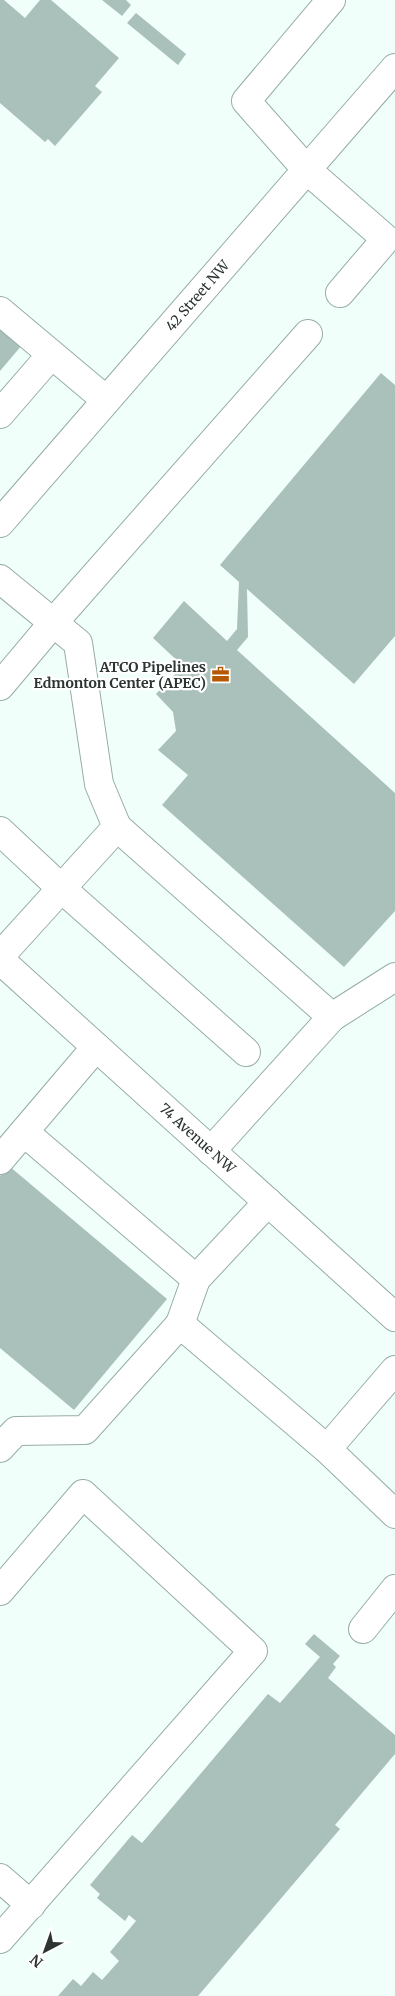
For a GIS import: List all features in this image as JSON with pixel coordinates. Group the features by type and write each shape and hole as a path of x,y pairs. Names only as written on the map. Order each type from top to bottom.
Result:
{"street":[{"path":"331,0 246,101 307,170 390,234 340,293"},
{"name":"42 Street NW","path":"0,523 395,68"},
{"path":"0,311 51,356 106,400"},
{"path":"0,686 53,623 308,334"},
{"path":"0,414 51,356"},
{"path":"0,579 78,643 98,784 117,827 332,1017"},
{"path":"0,958 117,827"},
{"path":"0,831 61,888 246,1052"},
{"name":"74 Avenue NW","path":"0,958 395,1318"},
{"path":"211,1151 332,1017 395,976"},
{"path":"0,1160 96,1047"},
{"path":"24,1132 196,1279"},
{"path":"0,1448 16,1431 85,1430 180,1324 196,1279 268,1202"},
{"path":"180,1324 327,1449 395,1514"},
{"path":"327,1449 395,1370"},
{"path":"0,1592 83,1494 253,1651 0,1939"},
{"path":"363,1629 395,1589"},
{"path":"0,1878 31,1905"}],"building":[{"path":"0,0 4,0 25,18 40,0 51,0 119,58 95,86 102,92 55,146 48,139 45,142 0,103"},
{"path":"102,0 126,0 131,5 122,16"},
{"path":"136,13 186,54 178,65 127,23"},
{"path":"0,326 22,345 0,371"},
{"name":"ATCO Pipelines Edmonton Center (APEC)","path":"381,373 395,385 395,636 354,684 247,589 248,637 237,650 395,793 395,911 344,967 162,805 188,775 158,750 176,731 173,712 156,694 183,666 153,638 184,601 227,641 237,629 239,582 220,565"},
{"path":"9,1166 167,1299 74,1410 0,1348 0,1176"},
{"path":"314,1634 340,1656 333,1664 336,1667 328,1678 395,1735 395,1754 335,1825 340,1829 198,1996 58,1996 73,1979 81,1986 93,1972 102,1980 119,1961 110,1952 136,1921 129,1915 125,1921 97,1898 100,1894 90,1885 132,1835 142,1843 268,1694 280,1703 320,1657 305,1644"}],"place":[{"name":"ATCO Pipelines Edmonton Center (APEC)","path":"220,675"}]}
